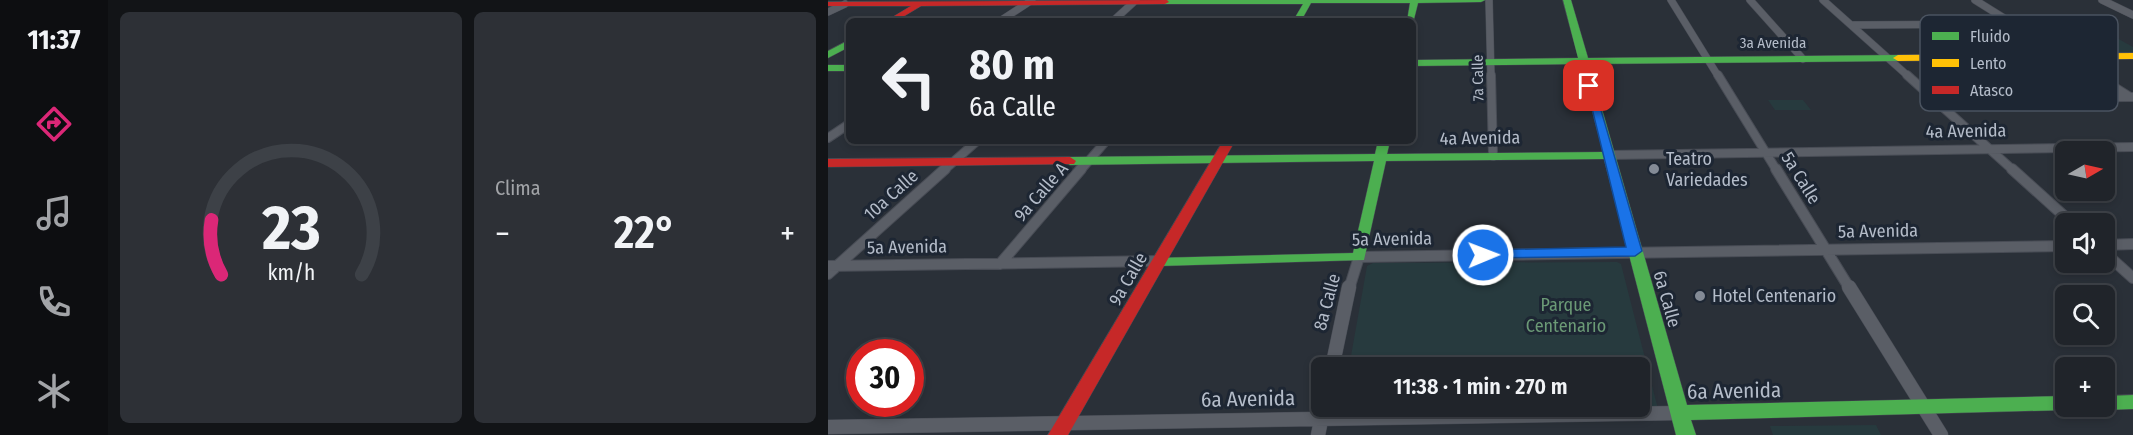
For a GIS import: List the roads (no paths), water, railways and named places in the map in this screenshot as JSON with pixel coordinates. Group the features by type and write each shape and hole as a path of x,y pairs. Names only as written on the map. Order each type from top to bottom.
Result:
{"main road":[{"path":"1412,18 1415,0"},
{"path":"828,4 1480,0"},
{"name":"6a Calle","path":"1567,0 1686,435"},
{"path":"1299,18 1309,1"},
{"path":"895,18 924,2"},
{"path":"828,55 846,46"},
{"name":"3a Avenida","path":"2118,56 2133,56"},
{"name":"3a Avenida","path":"1416,63 1920,58"},
{"path":"828,68 846,68"},
{"name":"9a Calle","path":"1062,429 1227,144"},
{"name":"8a Calle","path":"1359,257 1383,144"},
{"name":"4a Avenida","path":"828,163 1609,155"},
{"name":"5a Avenida","path":"1160,261 1359,257"},
{"path":"2115,402 2133,402"},
{"name":"6a Avenida","path":"1680,413 2055,404"}],"street":[{"name":"7a Calle","path":"1489,0 1493,156"},
{"name":"5a Calle","path":"1671,0 1941,435"},
{"path":"1750,0 1803,59"},
{"path":"1823,0 1920,86"},
{"path":"1975,0 1999,15"},
{"path":"2102,0 2133,15"},
{"path":"1004,18 1030,1"},
{"path":"1116,18 1135,1"},
{"path":"828,12 845,4"},
{"path":"1853,26 1920,25"},
{"path":"2118,89 2132,98"},
{"path":"1948,111 2061,213"},
{"path":"828,138 846,125"},
{"name":"10a Calle","path":"828,274 833,266 974,144"},
{"name":"9a Calle A","path":"1000,264 1103,144"},
{"name":"4a Avenida","path":"1609,155 2133,147"},
{"path":"2115,245 2133,244"},
{"name":"5a Avenida","path":"1359,257 2055,246"},
{"name":"8a Calle","path":"1334,357 1346,298 1359,257"},
{"name":"5a Avenida","path":"833,266 1160,261"},
{"path":"2115,262 2133,278"},
{"name":"6a Avenida","path":"1650,413 1680,413"},
{"name":"6a Avenida","path":"828,427 1062,429 1311,414"},
{"path":"1318,435 1321,417"}],"place":[{"name":"Teatro Variedades","path":"1654,169"},
{"name":"Hotel Centenario","path":"1700,296"}],"park label":[{"name":"Parque Centenario","path":"1566,315"}]}
